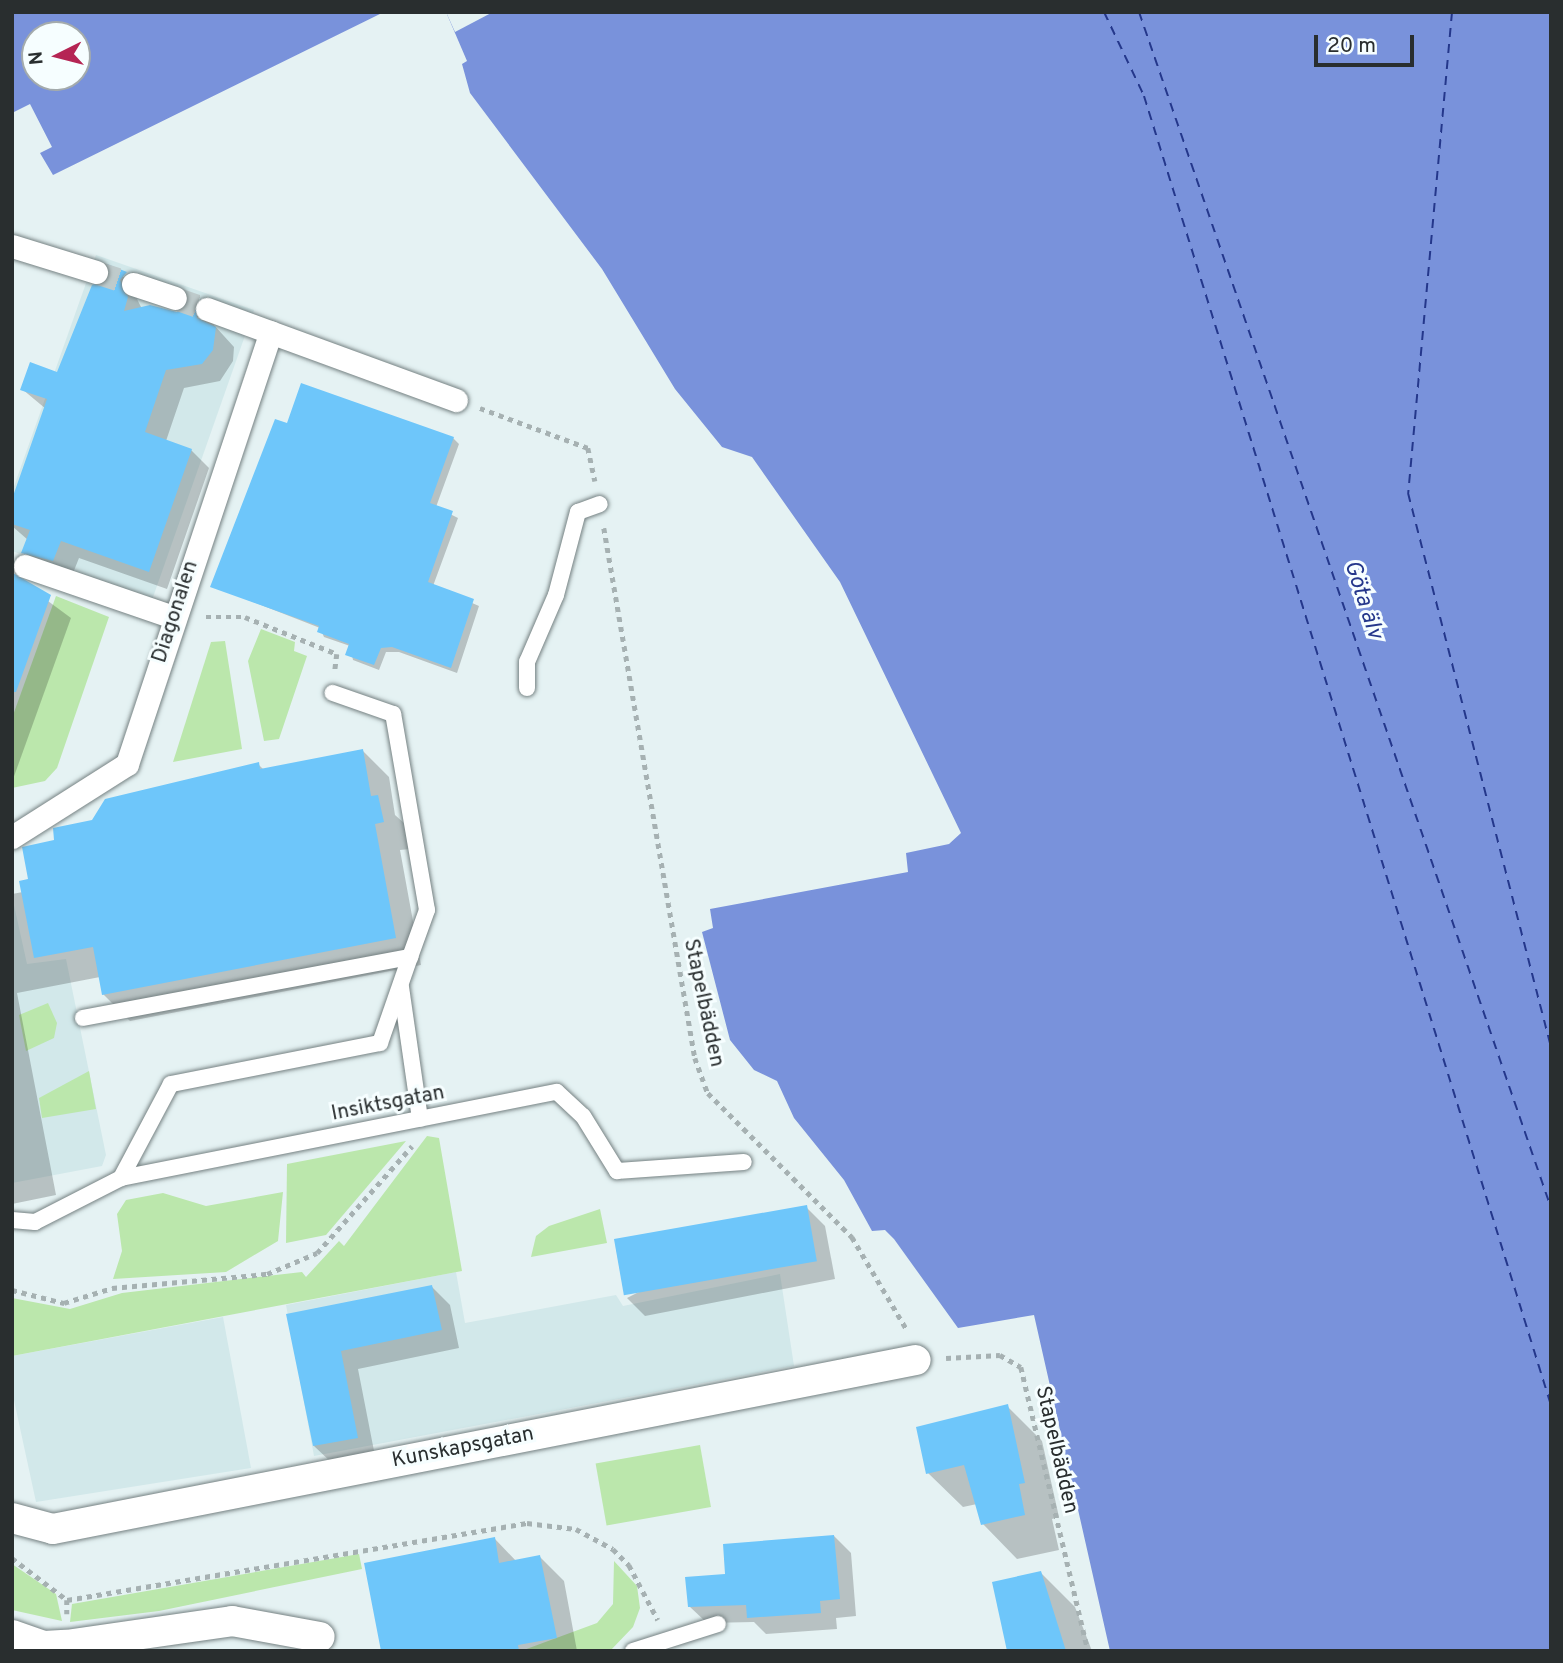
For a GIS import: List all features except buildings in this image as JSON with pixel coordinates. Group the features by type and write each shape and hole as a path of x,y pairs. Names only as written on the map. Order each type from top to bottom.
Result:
{"street":[{"path":"12,246 96,272"},
{"path":"133,284 175,298"},
{"path":"207,309 456,400"},
{"name":"Diagonalen","path":"12,837 127,764 173,618 271,332"},
{"path":"18,563 173,618"},
{"name":"Kunskapsgatan","path":"12,1518 53,1529 916,1360"},
{"path":"12,1635 52,1647 232,1620 320,1637"}],"lane":[{"path":"527,688 527,662 556,596 578,512 600,504"},
{"path":"121,1178 171,1084 380,1043 426,910 393,713 333,693"},
{"path":"83,1018 410,957"},
{"path":"400,985 420,1119"},
{"name":"Insiktsgatan","path":"12,1220 35,1222 121,1178 557,1092 583,1116 617,1171 744,1162"},
{"path":"632,1651 665,1637 718,1624"}],"path":[{"name":"Stapelbädden","path":"456,400 588,448 600,504 695,1058 708,1093 852,1237 909,1335 916,1360 1000,1355 1021,1367 1088,1651"},
{"path":"173,618 245,617 337,654 333,693"},
{"path":"12,1290 64,1303 113,1288 279,1269 317,1253 370,1197 417,1140 420,1119"},
{"path":"12,1558 67,1600 504,1525 546,1524 576,1529 613,1549 649,1596 665,1637"},
{"path":"52,1647 67,1600"}],"shaded area":[{"path":"96,255 254,310 152,600 12,551 12,492"},
{"path":"12,896 27,964 66,959 106,1155 102,1166 12,1183"},
{"path":"456,1272 465,1323 616,1295 623,1306 780,1274 794,1366 314,1456 286,1305"},
{"path":"223,1317 251,1468 36,1502 12,1391 12,1356"}],"green space":[{"path":"56,596 109,617 57,768 45,781 12,788 12,718"},
{"path":"261,629 295,642 294,651 307,656 279,739 264,741 248,661"},
{"path":"225,641 242,749 173,762 211,642"},
{"path":"48,1003 57,1023 54,1038 26,1051 19,1015"},
{"path":"89,1071 96,1109 42,1118 39,1098"},
{"path":"427,1136 439,1138 462,1271 12,1356 12,1298 70,1309 122,1293 302,1272 306,1277 339,1241 344,1246"},
{"path":"406,1141 326,1235 286,1243 287,1164"},
{"path":"283,1192 278,1241 226,1272 113,1279 122,1251 117,1214 126,1200 163,1193 206,1206"},
{"path":"600,1209 607,1243 531,1257 536,1236 549,1226"},
{"path":"700,1445 711,1507 607,1525 596,1463"},
{"path":"359,1554 362,1569 159,1611 70,1622 72,1604"},
{"path":"614,1561 637,1586 640,1608 633,1627 610,1651 521,1651 597,1623 613,1604"},
{"path":"12,1564 56,1594 62,1621 12,1610"}],"water":[{"path":"12,12 384,12 53,175 40,153 52,147 30,104 12,113"},
{"name":"Göta älv","path":"446,12 1551,12 1551,1651 1110,1651 1034,1315 958,1328 894,1239 885,1230 872,1231 844,1180 794,1118 777,1081 754,1070 730,1040 702,932 713,928 710,909 908,872 906,853 949,844 961,833 840,582 752,457 722,447 675,389 602,269 470,93 462,64 467,61"}],"pier":[{"path":"446,12 493,12 455,32"}],"ferry route":[{"path":"1104,12 1144,96 1551,1405"},
{"path":"1139,12 1551,1208"},
{"path":"1452,12 1408,493 1551,1047"}],"tunnel":[{"path":"96,272 133,284"},
{"path":"175,298 207,309"}]}
